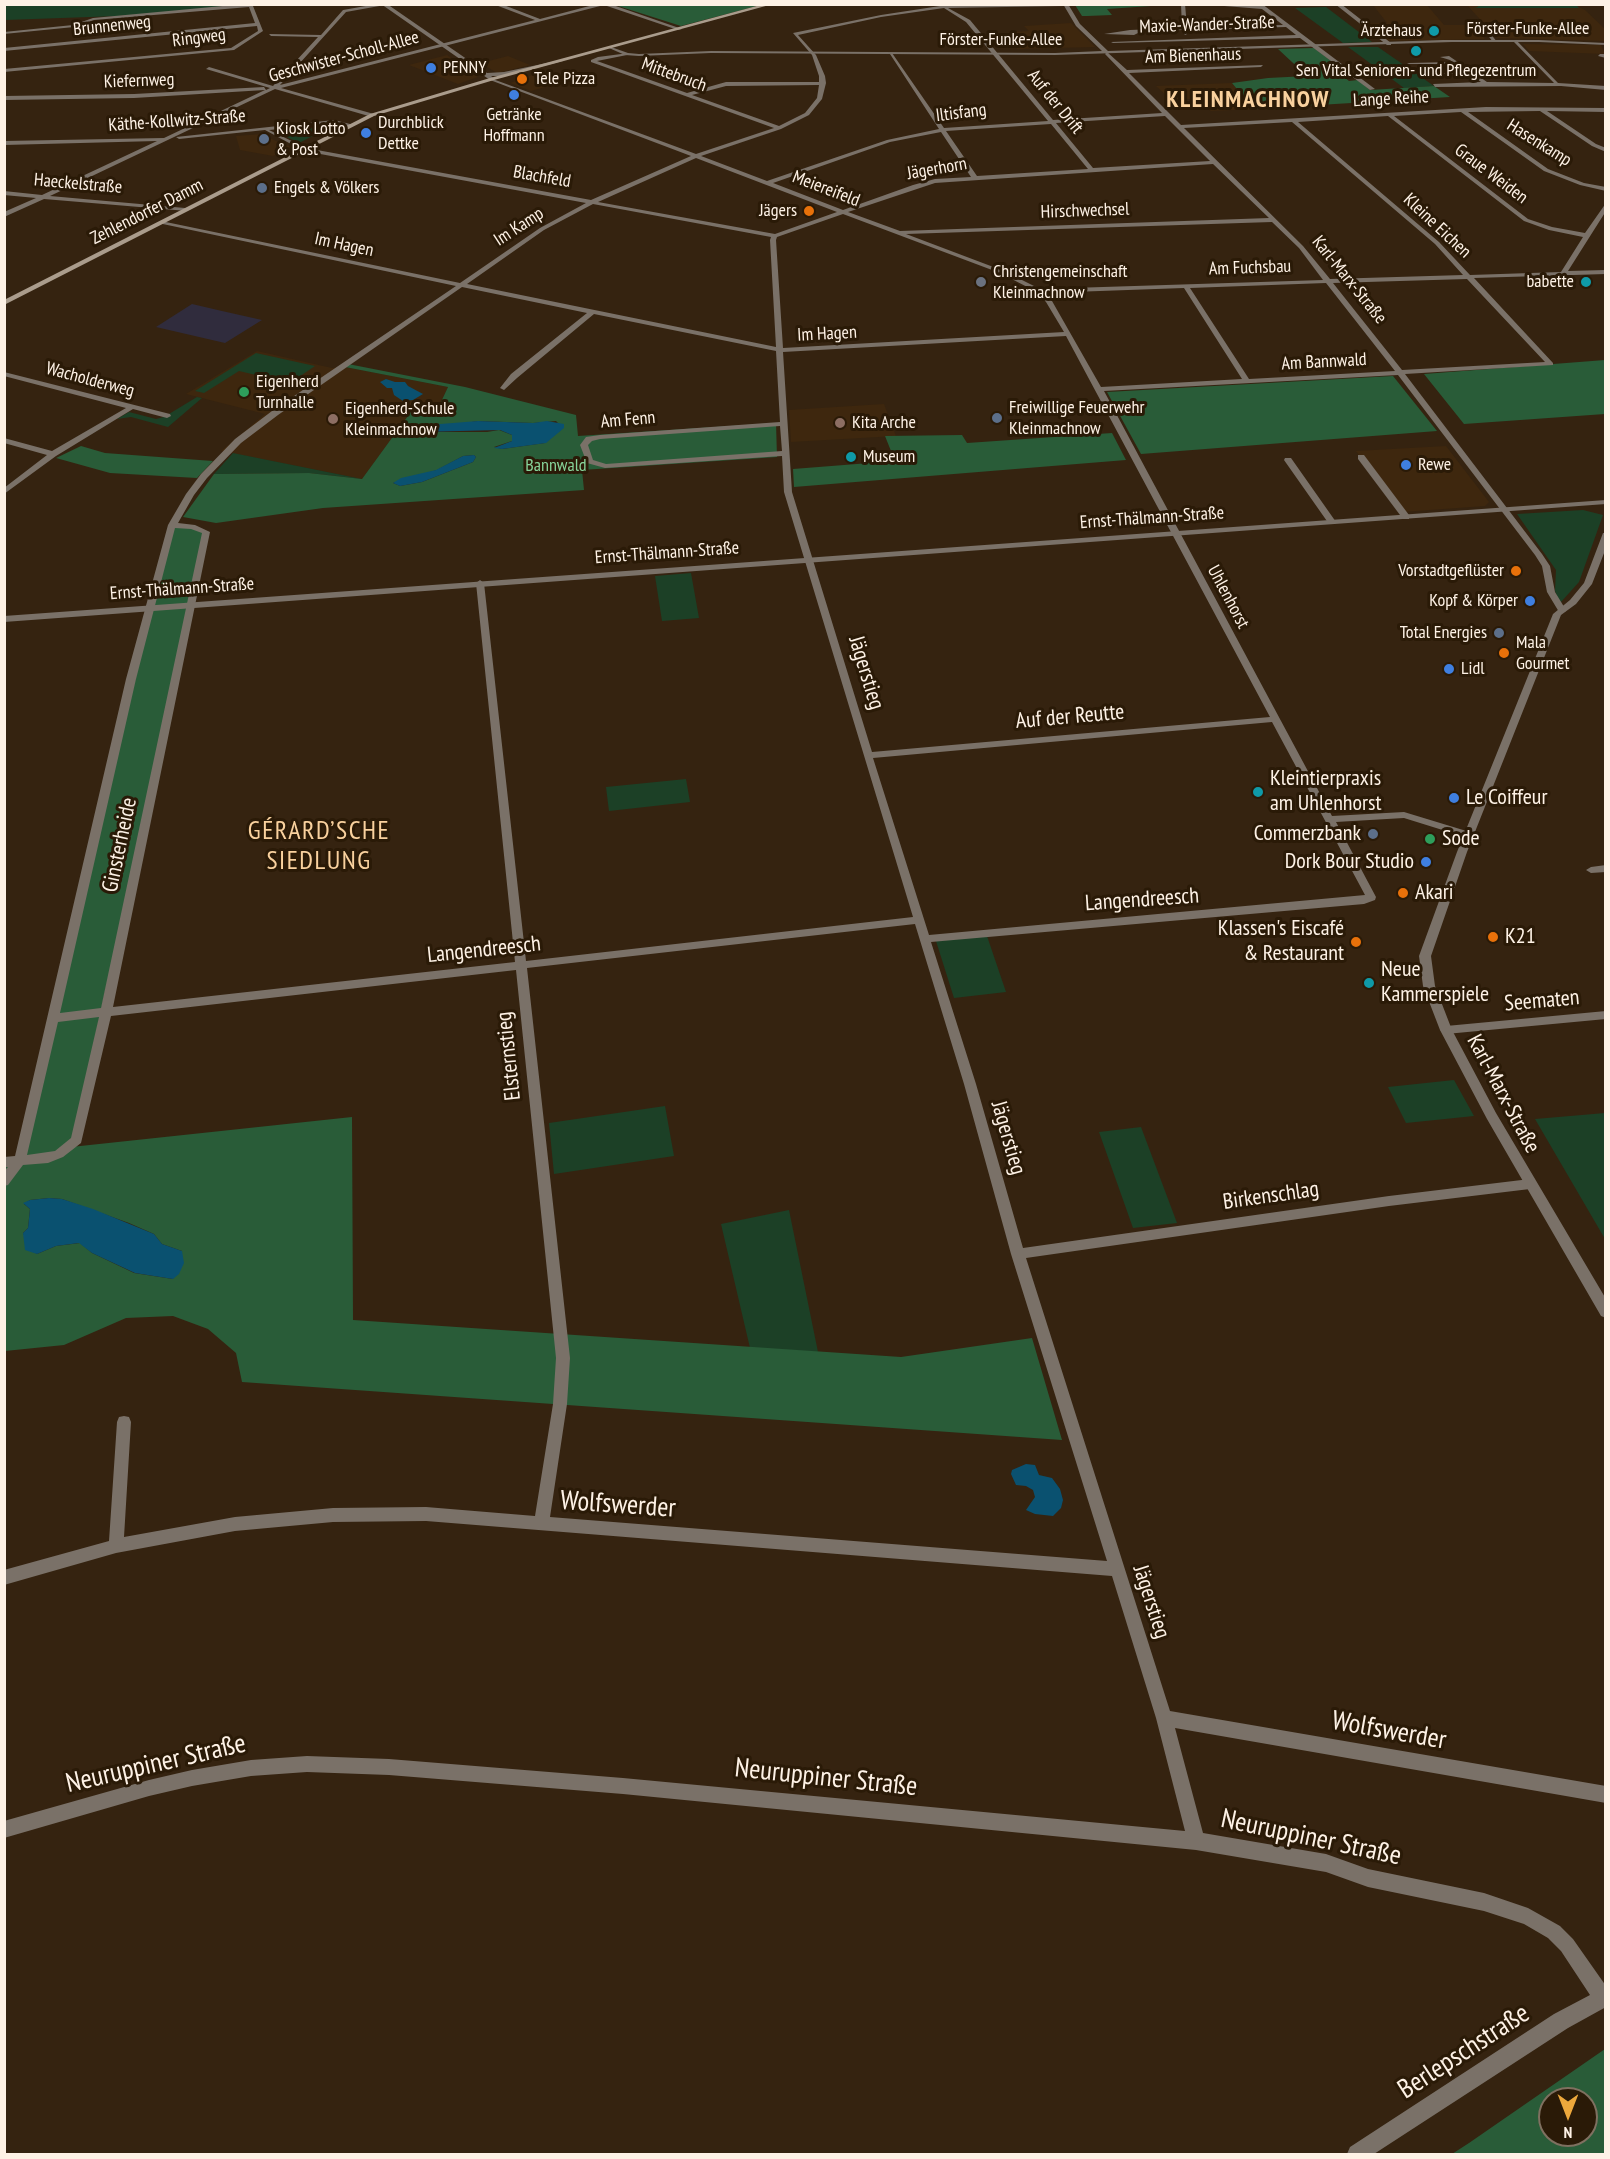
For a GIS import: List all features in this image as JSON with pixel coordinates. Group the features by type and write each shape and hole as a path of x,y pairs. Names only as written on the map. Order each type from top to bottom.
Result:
{"main road":[{"name":"Zehlendorfer Damm","path":"4,303 351,124 423,99 771,4"}],"street":[{"path":"251,6 265,4"},
{"path":"495,4 540,20"},
{"path":"604,4 678,29"},
{"name":"Geschwister-Scholl-Allee","path":"4,215 274,88 604,4"},
{"path":"930,4 940,7"},
{"path":"1183,4 1188,50"},
{"path":"1201,4 1261,6 1372,89"},
{"path":"1337,4 1390,44"},
{"path":"274,88 345,12 383,5"},
{"name":"Meiereifeld","path":"383,5 492,80 1002,272 1039,291 1049,302 1099,389"},
{"path":"685,95 726,84 823,83 820,69 812,52 794,35 881,16 940,7 1065,5"},
{"name":"Karl-Marx-Straße","path":"1065,5 1078,25 1301,247 1546,566 1551,592 1560,612 1469,836 1425,956 1428,980 1446,1030 1491,1116 1605,1312"},
{"name":"Ringweg","path":"4,33 74,26 93,19 251,6 261,32 232,49 4,71"},
{"name":"Auf der Drift","path":"940,7 968,21 1091,170"},
{"name":"Brunnenweg","path":"4,50 259,24"},
{"name":"Maxie-Wander-Straße","path":"1106,34 1288,26"},
{"path":"1485,30 1495,41"},
{"path":"271,35 322,36"},
{"name":"Maxie-Wander-Straße","path":"1113,42 1302,36"},
{"name":"Förster-Funke-Allee","path":"611,48 627,54 812,52 996,54 1107,53 1495,41 1605,44"},
{"path":"1516,41 1559,85"},
{"name":"Mittebruch","path":"627,54 598,58 593,62 779,128"},
{"path":"892,54 975,177"},
{"path":"486,75 504,74 563,61"},
{"path":"1409,64 1454,61 1482,84"},
{"name":"Am Bienenhaus","path":"1125,72 1261,66"},
{"path":"209,69 372,116"},
{"path":"1420,74 1469,73"},
{"name":"Im Kamp","path":"204,476 249,433 542,228 591,202 697,156 779,128 807,114 820,98 823,83"},
{"path":"1435,85 1559,85 1605,88"},
{"name":"Kiefernweg","path":"4,98 134,96 274,88"},
{"path":"1539,108 1594,146 1605,150"},
{"name":"Lange Reihe","path":"1179,127 1462,110 1539,108 1605,110"},
{"name":"Hasenkamp","path":"1462,110 1546,170 1582,184 1605,189"},
{"name":"Iltisfang","path":"768,183 889,141 942,130 1166,114"},
{"name":"Graue Weiden","path":"1388,114 1526,220 1551,229 1585,235"},
{"name":"Kleine Eichen","path":"1293,120 1437,243 1551,364"},
{"name":"Käthe-Kollwitz-Straße","path":"4,143 170,138 334,122 351,124"},
{"path":"267,130 304,149"},
{"name":"Blachfeld","path":"304,149 775,236"},
{"name":"Jägerhorn","path":"775,236 925,183 975,177 1214,162"},
{"name":"Haeckelstraße","path":"4,193 185,210"},
{"path":"1564,272 1605,205"},
{"name":"Hirschwechsel","path":"896,232 1274,220"},
{"name":"Im Hagen","path":"161,223 778,350 1068,334"},
{"path":"775,236 773,240 784,450"},
{"name":"Am Fuchsbau","path":"1039,291 1564,272 1605,273"},
{"path":"1185,285 1248,382"},
{"path":"504,388 514,376 592,312"},
{"name":"Am Bannwald","path":"1099,389 1551,364"},
{"name":"Wacholderweg","path":"4,374 167,416"},
{"name":"Uhlenhorst","path":"1099,389 1371,897 1364,900"},
{"path":"4,492 53,454 132,407"},
{"name":"Am Fenn","path":"783,424 600,437 589,439 584,445 590,461 605,466 784,450"},
{"path":"4,440 53,454"},
{"name":"Jägerstieg","path":"784,450 788,492 808,560 969,1081 1018,1254 1164,1718 1196,1841"},
{"path":"1361,457 1406,517"},
{"path":"1288,460 1332,522"},
{"name":"Ginsterheide","path":"4,1181 21,1160 131,679 172,525 204,476"},
{"name":"Ernst-Thälmann-Straße","path":"4,619 1605,502"},
{"name":"Ginsterheide","path":"21,1160 48,1158 59,1154 77,1140 207,532 192,527 172,525"},
{"path":"1560,612 1573,602 1588,584 1605,535"},
{"name":"Elsternstieg","path":"480,583 563,1358 560,1404 541,1524"},
{"name":"Auf der Reutte","path":"868,755 1274,719"},
{"path":"1330,819 1404,815 1469,836"},
{"path":"1591,870 1605,868"},
{"name":"Langendreesch","path":"924,939 1364,900"},
{"name":"Langendreesch","path":"54,1018 918,920"},
{"name":"Seematen","path":"1446,1030 1605,1015"},
{"path":"4,1162 21,1160"},
{"name":"Birkenschlag","path":"1018,1254 1389,1201 1530,1184"},
{"path":"116,1546 124,1422"},
{"name":"Wolfswerder","path":"4,1578 116,1546 235,1524 333,1515 426,1514 1117,1569"},
{"name":"Wolfswerder","path":"1164,1718 1605,1795"},
{"name":"Neuruppiner Straße","path":"4,1830 149,1788 192,1778 251,1768 307,1764 389,1767 623,1786 1196,1841 1326,1863 1368,1878 1484,1902 1528,1917 1554,1932 1605,1994"},
{"name":"Berlepschstraße","path":"1357,2154 1605,1994"}],"shaded area":[{"path":"1373,5 1427,5 1444,25 1472,25 1485,39 1388,41 1365,24 1387,23"},
{"path":"1467,5 1575,5 1585,10 1605,29 1605,41 1497,38"},
{"path":"1071,23 1095,47 1017,49 1012,32 1029,31 1024,26"},
{"path":"1523,44 1601,45 1605,54 1529,51"},
{"path":"447,55 478,77 458,84 409,65"},
{"path":"508,56 530,65 497,73 481,63"},
{"path":"532,75 556,84 531,91 510,83"},
{"path":"1232,83 1253,109 1211,111 1197,99 1170,99 1156,86"},
{"path":"262,134 291,147 273,156 240,150 236,136"},
{"path":"192,304 262,320 225,343 156,327"},
{"name":"Eigenherd-Schule Kleinmachnow","path":"257,351 332,368 345,367 448,387 440,404 413,409 362,479 221,451 265,414 186,394"},
{"name":"Kita Arche","path":"884,404 896,436 791,442 789,410"},
{"path":"1446,446 1489,502 1485,506 1402,512 1356,451"}],"green space":[{"path":"615,4 761,5 681,26"},
{"path":"1477,4 1575,4 1579,8 1474,8 1478,7"},
{"path":"4,5 252,5 118,16 5,20"},
{"path":"1075,5 1152,5 1107,9 1112,15 1082,16"},
{"path":"1326,7 1372,42 1343,43 1295,8"},
{"path":"1348,47 1378,47 1434,86 1404,88"},
{"path":"1314,48 1350,75 1343,76 1349,81 1358,80 1370,90 1434,86 1450,97 1253,109 1232,83 1307,76 1278,49"},
{"path":"332,126 299,143 277,132"},
{"path":"256,353 315,366 290,383 239,371 204,393 195,391"},
{"path":"1605,360 1605,414 1464,424 1424,374"},
{"name":"Bannwald","path":"348,364 465,387 576,415 578,436 776,423 777,457 582,470 584,490 323,508 216,523 183,517 214,474 309,473 362,479 413,409 440,404 448,387 345,367","holes":["478,421 533,423 556,421 563,428 545,443 502,449 494,447 512,441 512,435 499,430 419,432 419,430","474,455 476,457 473,462 422,482 400,486 393,483 437,470 463,456"]},
{"path":"1393,376 1437,431 1141,454 1107,392"},
{"path":"197,397 202,398 168,427 131,417 117,419 129,412 156,419 164,417"},
{"path":"1112,433 1126,460 794,487 793,469 895,461 885,436 962,435 967,443"},
{"path":"81,446 105,453 213,461 197,478 110,473 56,458"},
{"path":"233,453 362,479 309,473 214,474"},
{"path":"1583,510 1603,515 1579,582 1561,602 1555,591 1556,570 1517,514"},
{"path":"172,525 192,527 206,532 71,1147 352,1117 353,1320 901,1357 1032,1338 1062,1440 242,1382 236,1353 208,1329 173,1316 126,1318 64,1345 5,1351 4,1162 21,1160","holes":["62,1199 129,1223 154,1234 162,1244 182,1251 173,1279 134,1273 92,1253 80,1243 56,1246 37,1254 32,1251 23,1233 28,1228 30,1209 24,1204 30,1200"]},
{"path":"691,573 699,618 662,621 655,576"},
{"path":"686,779 690,802 609,811 606,787"},
{"path":"987,936 1006,992 954,998 936,941"},
{"path":"1454,1080 1474,1116 1406,1123 1388,1087"},
{"path":"665,1106 674,1156 554,1174 549,1123"},
{"path":"1606,1113 1605,1239 1535,1119"},
{"path":"1141,1127 1177,1223 1133,1228 1099,1132"},
{"path":"789,1210 818,1352 750,1348 721,1224"},
{"path":"1605,2049 1605,2154 1452,2154 1538,2095 1538,2147 1598,2147 1598,2087 1550,2087"}],"water":[{"path":"386,379 405,382 423,394 413,400 403,401 394,395 392,388 387,388 380,382"},
{"path":"478,421 533,423 547,421 564,424 564,428 546,443 502,449 494,448 512,441 512,435 500,430 419,432 428,425"},
{"path":"474,455 476,457 473,462 422,482 400,486 393,483 401,478 436,470 463,456"},
{"path":"49,1198 62,1199 93,1209 154,1234 162,1244 182,1251 184,1263 179,1274 173,1279 135,1273 92,1253 79,1243 56,1246 37,1254 25,1250 23,1233 28,1228 30,1209 23,1203"},
{"path":"1026,1464 1035,1465 1039,1475 1052,1478 1060,1489 1063,1500 1061,1508 1053,1516 1035,1514 1026,1510 1035,1497 1033,1490 1026,1486 1016,1485 1011,1474 1012,1470"}],"place":[{"name":"Ärztehaus","path":"1434,31"},
{"name":"Sen Vital Senioren- und Pflegezentrum","path":"1416,51"},
{"name":"PENNY","path":"431,68"},
{"name":"Tele Pizza","path":"522,79"},
{"name":"Getränke Hoffmann","path":"514,95"},
{"name":"Durchblick Dettke","path":"366,133"},
{"name":"Kiosk Lotto & Post","path":"264,139"},
{"name":"Engels & Völkers","path":"262,188"},
{"name":"Jägers","path":"809,211"},
{"name":"Christengemeinschaft Kleinmachnow","path":"981,282"},
{"name":"babette","path":"1586,282"},
{"name":"Eigenherd Turnhalle","path":"244,392"},
{"name":"Freiwillige Feuerwehr Kleinmachnow","path":"997,418"},
{"name":"Eigenherd-Schule Kleinmachnow","path":"333,419"},
{"name":"Kita Arche","path":"840,423"},
{"name":"Museum","path":"851,457"},
{"name":"Rewe","path":"1406,465"},
{"name":"Vorstadtgeflüster","path":"1516,571"},
{"name":"Kopf & Körper","path":"1530,601"},
{"name":"Total Energies","path":"1499,633"},
{"name":"Mala Gourmet","path":"1504,653"},
{"name":"Lidl","path":"1449,669"},
{"name":"Kleintierpraxis am Uhlenhorst","path":"1258,792"},
{"name":"Le Coiffeur","path":"1454,798"},
{"name":"Commerzbank","path":"1373,834"},
{"name":"Sode","path":"1430,839"},
{"name":"Dork Bour Studio","path":"1426,862"},
{"name":"Akari","path":"1403,893"},
{"name":"K21","path":"1493,937"},
{"name":"Klassen's Eiscafé & Restaurant","path":"1356,942"},
{"name":"Neue Kammerspiele","path":"1369,983"}],"district":[{"name":"KLEINMACHNOW","path":"1248,100"},
{"name":"GÉRARD’SCHE SIEDLUNG","path":"319,847"}]}
